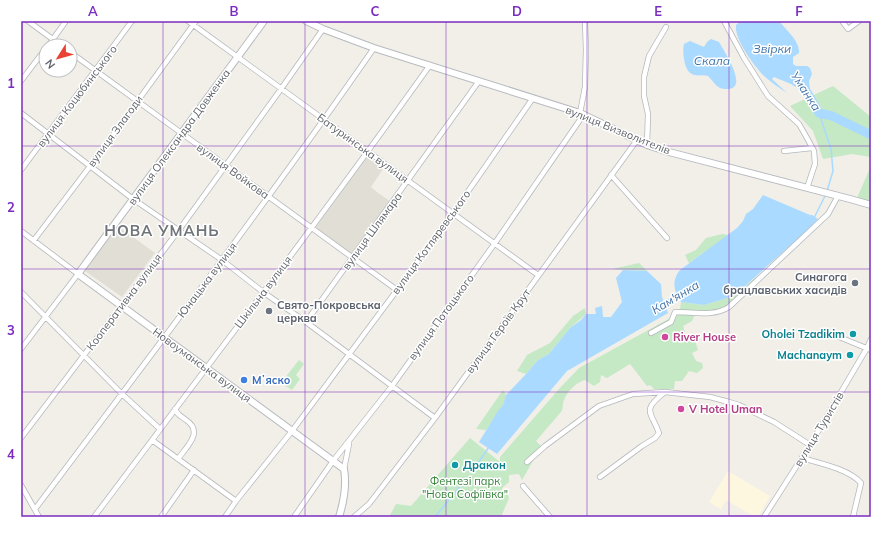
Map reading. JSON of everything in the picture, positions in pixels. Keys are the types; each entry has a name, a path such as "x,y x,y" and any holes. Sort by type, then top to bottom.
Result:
{"street":[{"path":"28,21 52,38"},
{"path":"54,38 66,21"},
{"name":"вулиця Коцюбинського","path":"21,170 132,21"},
{"name":"Батуринська вулиця","path":"188,21 194,23 281,89 538,275"},
{"name":"вулиця Олександра Довженка","path":"21,349 264,21"},
{"name":"вулиця Визволителів","path":"306,21 374,48 582,114 647,145 870,206"},
{"path":"582,114 586,50 585,21"},
{"path":"724,21 744,58 768,96 799,124 812,148 815,164 807,188"},
{"path":"842,21 848,29 859,21"},
{"name":"вулиця Злагоди","path":"34,240 91,166 194,23"},
{"path":"647,145 648,114 644,96 644,77 649,56 666,27"},
{"name":"Кооперативна вулиця","path":"21,438 122,306 226,166 323,29"},
{"name":"Юнацька вулиця","path":"35,509 222,260 324,120 374,48"},
{"name":"вулиця Войкова","path":"78,58 397,290"},
{"path":"21,81 38,59"},
{"name":"Шкільна вулиця","path":"94,517 312,229 430,65"},
{"name":"вулиця Шлямара","path":"306,322 479,81"},
{"name":"вулиця Котляревського","path":"225,517 292,431 397,290 533,98"},
{"path":"21,113 133,199 222,260 263,292 306,322 435,418"},
{"name":"вулиця Потоцького","path":"294,517 333,461 392,386 495,244 582,114"},
{"name":"вулиця Героїв Крут","path":"354,517 369,504 435,418 637,140"},
{"path":"784,151 812,148"},
{"path":"611,175 667,238"},
{"path":"651,333 670,322 675,312 712,313 723,311 729,307 828,214 835,196"},
{"name":"Новоуманська вулиця","path":"21,231 344,469"},
{"path":"21,292 122,394 160,429"},
{"path":"832,334 869,349"},
{"name":"вулиця Туристів","path":"764,517 869,349 871,339"},
{"path":"527,462 545,446 599,406 633,394 665,392 710,397 739,405 774,422 810,444"},
{"path":"600,478 642,446 658,436 659,433 650,416 650,410 652,404 665,392"},
{"path":"175,409 177,414 190,423 194,432 193,438 178,459"},
{"path":"152,440 236,501"},
{"path":"339,517 345,497 346,479 344,469 349,442"},
{"path":"802,458 847,472 858,479 861,483 853,517"},
{"path":"161,517 194,470"},
{"path":"21,485 40,517"},
{"path":"523,486 550,517"}],"shaded area":[{"path":"367,157 383,169 371,187 390,201 352,255 315,228"},
{"path":"118,226 155,253 122,297 85,271"},
{"path":"728,471 770,496 758,517 755,517 726,500 721,509 709,502"}],"green space":[{"path":"833,86 871,117 871,157 852,154 823,159 813,131 790,106"},
{"path":"871,166 871,204 857,198"},
{"path":"722,234 729,235 689,263 685,255 696,250 706,238"},
{"path":"639,263 647,271 612,269"},
{"name":"Фентезі парк \"Нова Софіївка\"","path":"756,277 758,280 723,311 696,312 692,321 683,326 687,339 694,337 698,350 692,353 696,361 702,363 703,368 697,373 689,371 682,381 675,381 674,389 654,389 650,385 647,386 630,364 607,378 601,375 600,382 594,386 585,380 573,387 565,397 561,412 536,441 543,448 538,452 522,480 519,474 509,475 509,482 503,487 499,495 507,493 509,498 501,517 389,517 396,504 411,506 470,438 500,462 500,457 579,368 674,316 680,309 681,302 704,305 734,296"},
{"path":"585,308 586,314 570,328 549,354 538,360 526,374 517,371 527,355 550,343 573,316"},
{"path":"299,360 304,364 296,375 300,379 292,390 281,383"},
{"path":"503,390 506,395 503,405 486,430 476,429"}],"water":[{"name":"Звірки","path":"741,21 779,21 795,40 799,49 799,53 793,57 793,64 796,66 807,66 810,68 812,74 809,81 810,90 805,93 791,84 774,77 772,79 787,93 764,76 755,66 741,45 736,31 736,25"},
{"name":"Скала","path":"711,39 719,42 730,61 736,76 734,87 724,89 716,86 708,76 694,75 689,72 685,65 683,51 684,44 690,41 704,47"},
{"path":"763,195 812,215 818,219 734,296 704,305 681,302 674,286 675,278 680,270 737,228 743,221 746,214 753,209"},
{"path":"623,270 647,271 661,284 662,297 668,313 567,371 497,454 479,442 503,405 506,395 538,360 549,354 570,328 581,320 586,314 596,314 595,308 602,306 603,317 611,317 622,302 616,278"}],"waterway":[{"name":"Уманка","path":"801,82 819,113 832,116 871,135"},
{"name":"Кам'янка","path":"819,113 831,149 833,171 827,191"},
{"name":"Кам'янка","path":"814,218 826,194"},
{"name":"Кам'янка","path":"663,303 677,295"},
{"name":"Кам'янка","path":"473,470 489,447"},
{"name":"Кам'янка","path":"435,517 467,478"}],"place":[{"name":"Синагога брацлавських хасидів","path":"855,283"},
{"name":"Свято-Покровська церква","path":"269,311"},
{"name":"Oholei Tzadikim","path":"853,334"},
{"name":"River House","path":"665,337"},
{"name":"Machanaym","path":"850,355"},
{"name":"Мʼяско","path":"244,380"},
{"name":"V Hotel Uman","path":"681,409"},
{"name":"Дракон","path":"455,465"}],"district":[{"name":"НОВА УМАНЬ","path":"162,230"}]}
